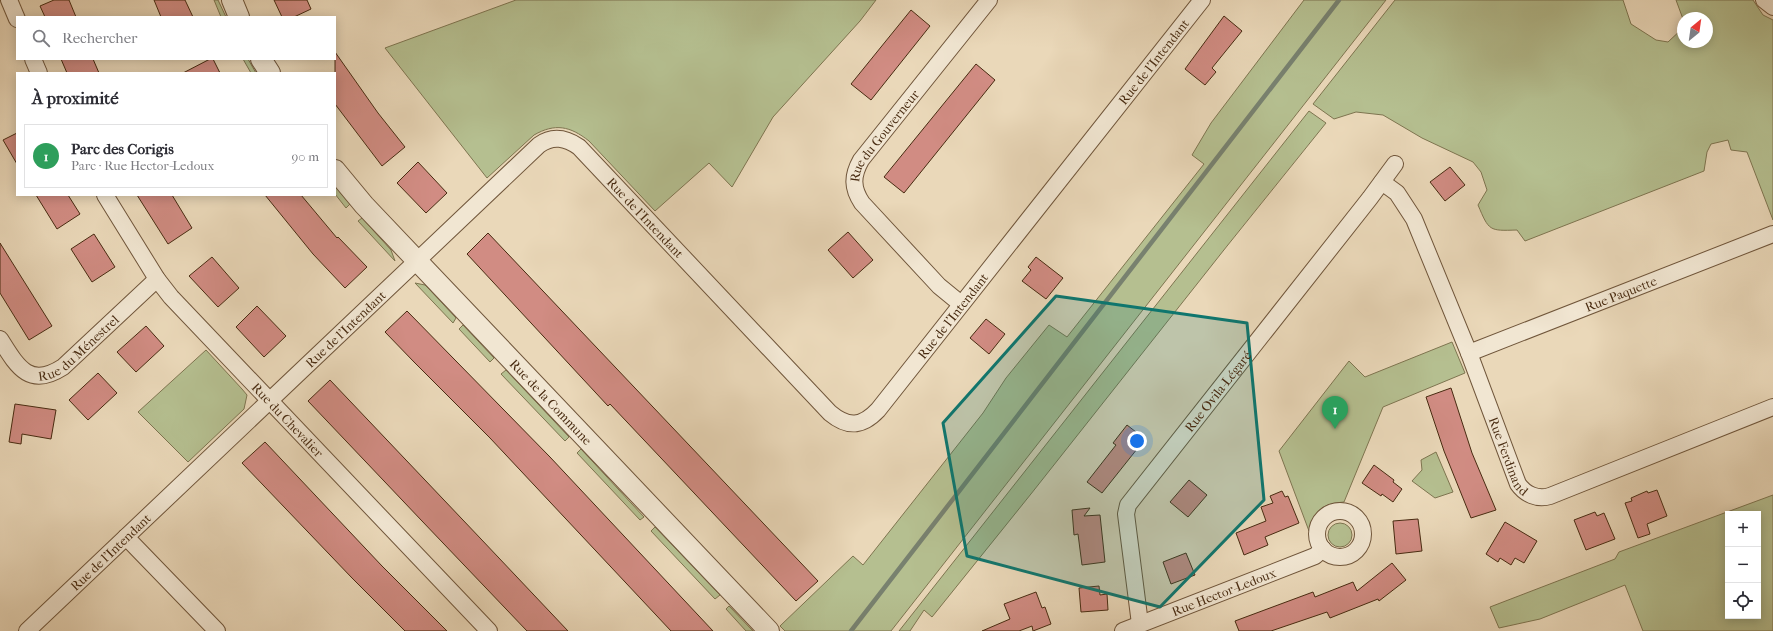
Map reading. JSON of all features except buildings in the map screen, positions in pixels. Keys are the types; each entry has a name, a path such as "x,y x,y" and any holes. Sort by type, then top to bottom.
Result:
{"street":[{"path":"10,0 16,16"},
{"path":"232,0 239,16"},
{"name":"Rue du Gouverneur","path":"961,304 939,286 862,203 854,190 854,174 861,160 989,0"},
{"name":"Rue de l'Intendant","path":"27,631 539,145 552,138 558,138 573,143 579,147 838,420 852,424 871,417 1202,0"},
{"path":"1764,0 1773,7"},
{"path":"33,60 39,72"},
{"path":"262,60 269,72"},
{"name":"Rue Ovila-Légaré","path":"1140,624 1126,508 1395,164"},
{"name":"Rue de la Commune","path":"336,171 358,198 417,261 770,631"},
{"name":"Rue Ferdinand","path":"1382,182 1397,193 1414,219 1469,353 1518,484 1526,492 1537,497 1550,496 1773,407"},
{"name":"Rue du Chevalier","path":"106,196 157,279 171,297 489,631"},
{"name":"Rue Paquette","path":"1469,353 1773,234"},
{"name":"Rue du Ménestrel","path":"0,339 14,361 26,373 36,377 53,373 63,367 157,279"},
{"path":"126,537 218,631"},
{"name":"Rue Hector-Ledoux","path":"1123,631 1315,556 1323,549"}],"highlighted area":[{"path":"1056,296 1247,323 1264,500 1160,607 967,556 943,423"}],"green space":[{"path":"214,0 218,0 226,16 221,16"},
{"path":"516,0 876,0 860,21 773,117 732,187 709,163 655,211 589,141 569,129 549,129 534,135 487,178 385,48"},
{"path":"1304,0 1386,0 891,631 785,631 780,626 853,556 863,565 983,413 1006,378 1049,325 1067,337 1204,164 1192,155 1211,123"},
{"path":"1395,0 1623,0 1631,24 1656,40 1668,42 1677,34 1677,48 1713,48 1713,12 1680,12 1676,0 1753,0 1763,15 1773,20 1773,220 1747,152 1731,150 1728,140 1711,144 1707,152 1704,171 1525,241 1517,230 1495,229 1488,225 1478,205 1487,190 1481,172 1473,162 1422,138 1383,115 1356,112 1334,119 1313,104"},
{"path":"244,60 249,60 255,72 250,72"},
{"path":"1309,111 1326,123 932,617 924,610 910,631 899,631"},
{"path":"336,187 350,204 346,208 336,195"},
{"path":"362,218 391,250 395,261 358,221"},
{"path":"415,283 425,285 430,290 456,318 453,323"},
{"path":"463,325 494,358 490,362 459,329"},
{"path":"1452,342 1465,373 1383,407 1344,502 1330,504 1320,509 1314,518 1309,531 1279,451 1349,361 1365,377"},
{"path":"206,350 247,395 244,409 188,462 138,412"},
{"path":"506,370 569,437 565,441 501,374"},
{"path":"581,449 644,517 640,520 577,453"},
{"path":"1436,452 1453,492 1435,498 1412,481 1422,470 1421,460"},
{"path":"1773,495 1773,631 1643,631 1625,585 1540,619 1499,628 1490,607 1615,559 1619,552 1725,513 1725,619 1761,619 1761,511 1730,511"},
{"path":"1340,523 1348,527 1352,535 1348,543 1340,547 1332,543 1328,535 1332,527"},
{"path":"655,527 720,595 715,599 651,531"},
{"path":"729,606 753,631 746,631 726,609"}],"waterway":[{"path":"851,631 1339,0"}],"place":[{"name":"Parc des Corigis","path":"1335,429"}]}
